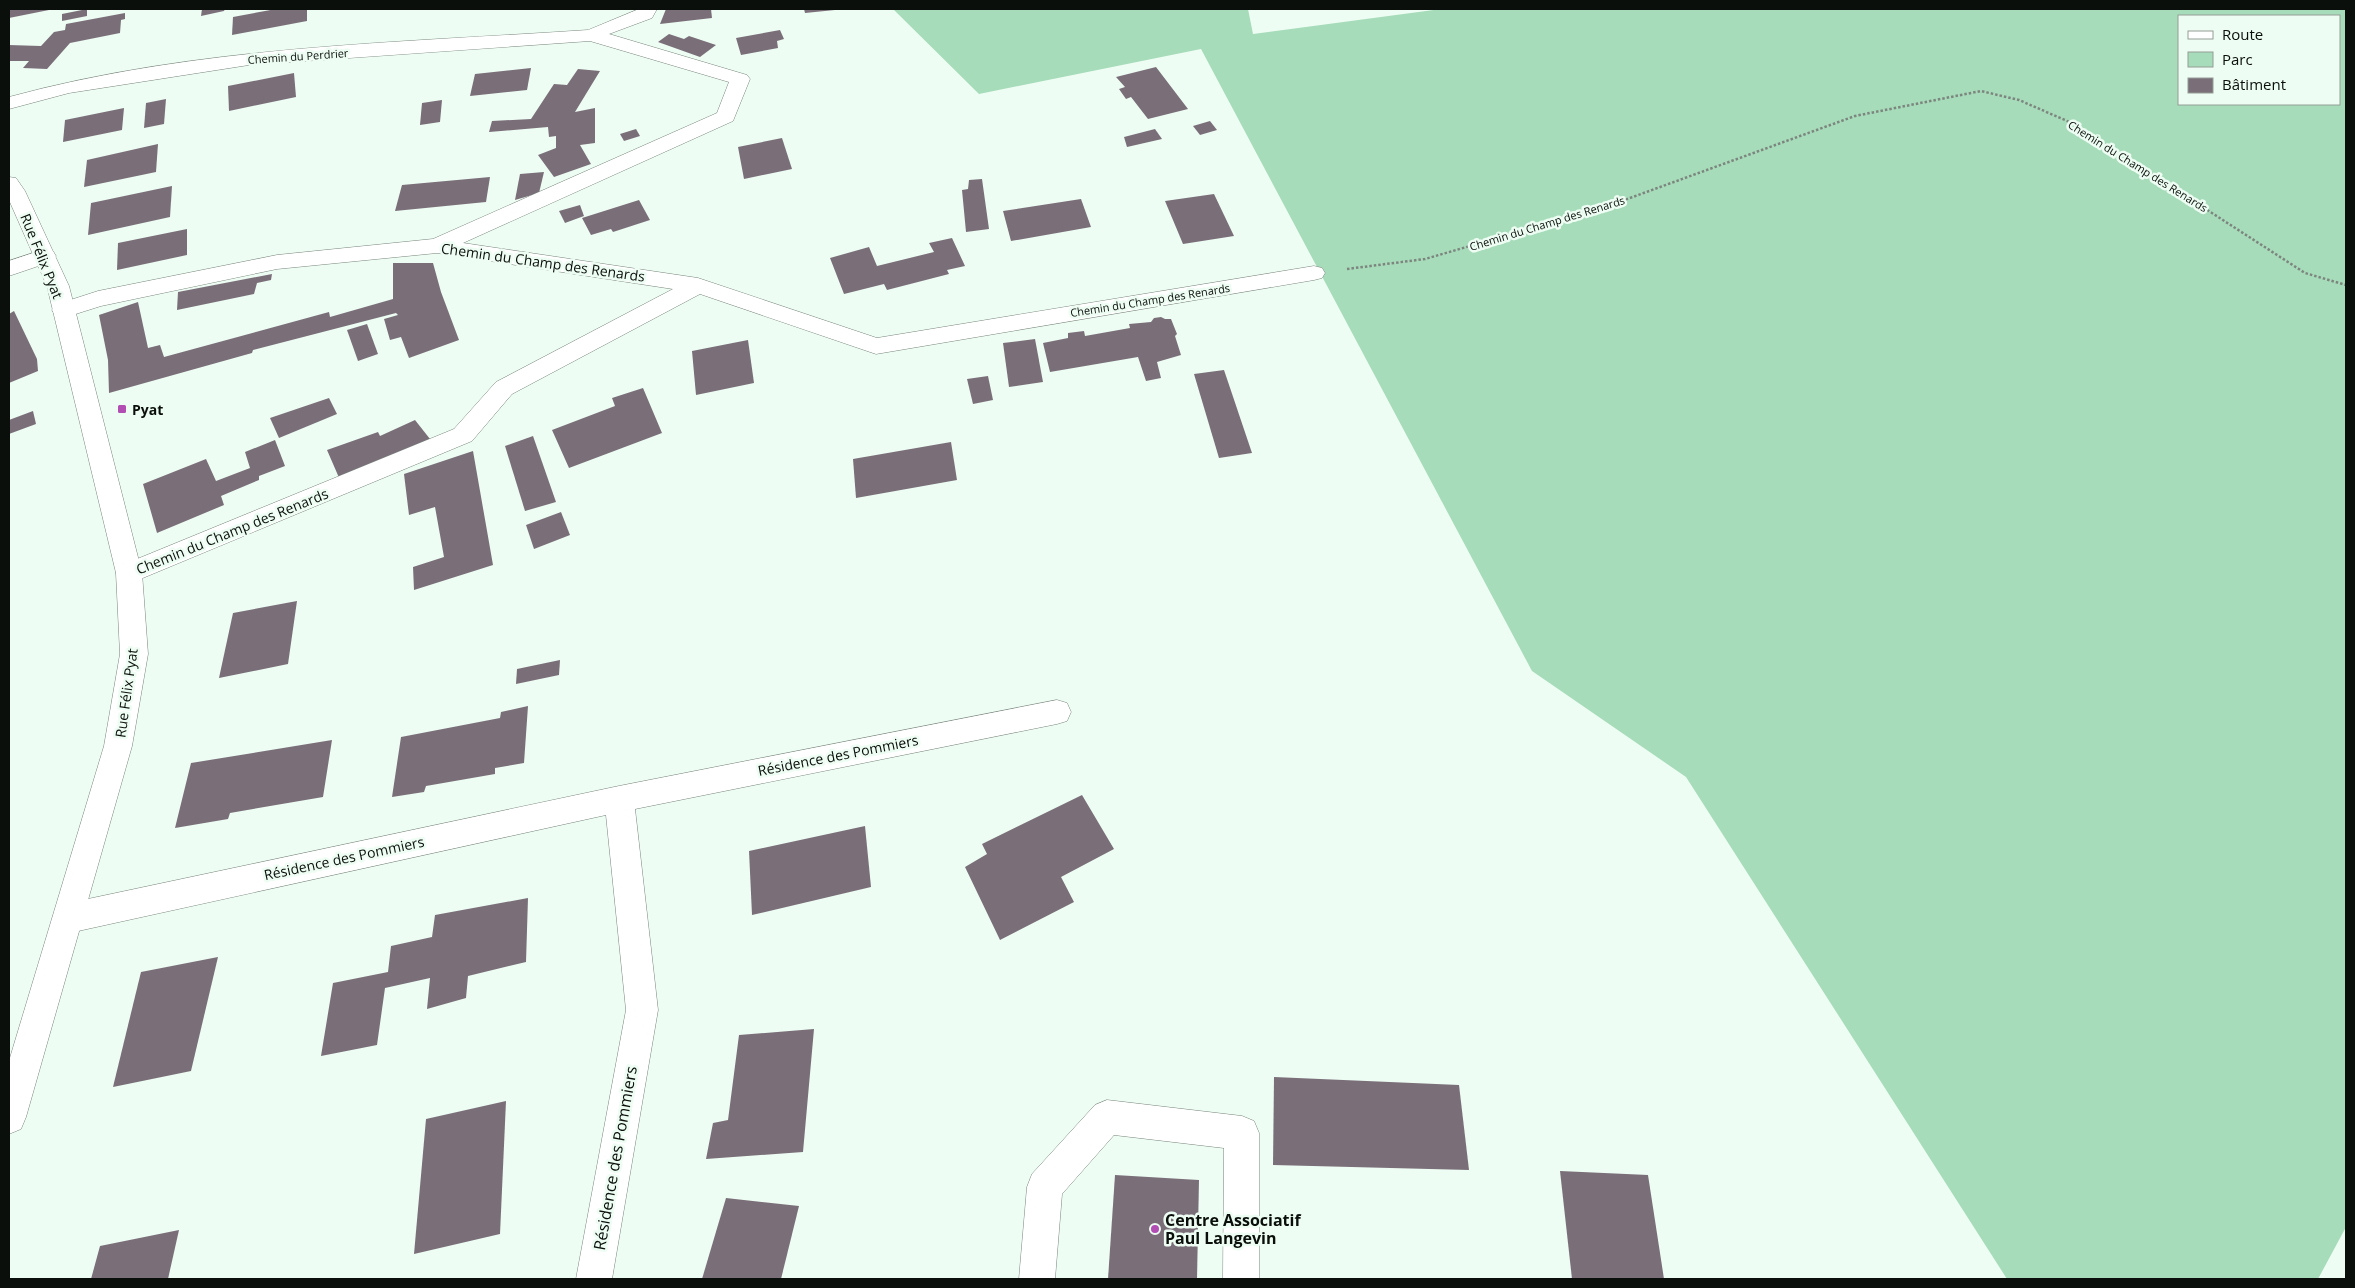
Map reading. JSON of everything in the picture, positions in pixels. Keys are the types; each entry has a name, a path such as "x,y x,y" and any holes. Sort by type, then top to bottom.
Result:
{"street":[{"name":"Chemin du Perdrier","path":"9,103 68,87 249,59 592,35 646,14 648,9"},
{"name":"Chemin du Perdrier","path":"437,246 726,117 740,79 592,35"},
{"name":"Rue Félix Pyat","path":"9,183 15,191 58,286 129,574 134,654 118,746 9,1117"},
{"name":"Chemin du Champ des Renards","path":"63,310 98,300 277,262 437,246 698,285 876,346 1314,273"},
{"path":"9,269 44,256"},
{"name":"Chemin du Champ des Renards","path":"129,574 463,435 504,388 698,285"},
{"name":"Résidence des Pommiers","path":"69,918 619,799 1057,712"},
{"name":"Résidence des Pommiers","path":"594,1279 642,1010 619,799"},
{"path":"1037,1279 1045,1187 1107,1117 1242,1133 1241,1279"}],"path":[{"name":"Chemin du Champ des Renards","path":"1314,273 1425,259 1608,206 1855,116 1981,91 2019,100 2074,124 2305,273 2346,285"}],"green space":[{"path":"893,9 1248,9 1253,34 1441,9 2346,9 2346,1227 2318,1279 2007,1279 1686,777 1532,671 1201,49 979,94"}],"building":[{"path":"9,9 49,9 49,10 9,18"},
{"path":"87,9 87,16 62,21 62,14"},
{"path":"202,9 225,9 224,11 201,16"},
{"path":"276,9 307,9 307,21 232,35 233,17"},
{"path":"666,9 711,9 712,18 660,24"},
{"path":"804,9 834,9 835,10 805,13"},
{"path":"125,13 125,19 121,20 120,33 70,43 47,69 23,68 29,61 9,61 9,45 41,46 54,32 65,30 66,24"},
{"path":"780,30 784,39 777,41 778,48 741,55 736,38"},
{"path":"669,34 684,39 689,36 716,45 700,57 658,42"},
{"path":"1156,67 1188,109 1148,119 1131,97 1126,99 1119,89 1125,87 1116,77"},
{"path":"531,68 527,90 470,96 475,74"},
{"path":"578,69 600,71 575,112 595,108 595,143 580,145 591,164 554,177 538,155 556,148 556,136 549,137 548,127 489,132 492,121 531,119 554,84 567,85"},
{"path":"294,73 296,97 229,111 228,86"},
{"path":"166,99 164,124 144,128 146,103"},
{"path":"442,100 440,122 420,125 422,103"},
{"path":"124,108 122,130 63,142 65,120"},
{"path":"1210,121 1217,130 1200,135 1193,126"},
{"path":"636,129 640,136 624,141 620,134"},
{"path":"1155,129 1162,139 1127,147 1124,137"},
{"path":"782,138 792,169 744,179 738,147"},
{"path":"158,144 156,172 84,187 87,160"},
{"path":"544,172 539,193 515,200 520,174"},
{"path":"490,177 486,202 395,211 402,185"},
{"path":"982,179 989,229 966,232 962,190 968,189 969,180"},
{"path":"172,186 170,217 88,235 91,203"},
{"path":"1214,194 1234,236 1183,244 1165,201"},
{"path":"1081,199 1091,227 1011,241 1003,211"},
{"path":"639,200 650,220 613,232 611,229 591,235 582,218"},
{"path":"580,205 584,216 565,223 559,211"},
{"path":"187,229 187,255 117,270 118,243"},
{"path":"952,238 965,266 947,270 949,274 887,290 884,284 844,294 830,258 869,247 877,266 934,252 929,243"},
{"path":"393,263 433,263 441,292 459,340 409,358 401,337 390,340 384,319 398,315 396,313 253,350 252,353 109,393 108,360 99,315 138,302 148,348 160,345 164,357 329,312 330,317 393,299"},
{"path":"272,274 271,280 257,283 254,294 177,310 178,292"},
{"path":"14,311 37,359 38,371 9,383 9,314"},
{"path":"1154,318 1171,319 1177,334 1175,336 1181,355 1157,362 1161,378 1146,381 1138,357 1050,372 1043,343 1068,338 1068,333 1084,331 1085,336 1130,328 1129,324 1151,322"},
{"path":"367,324 378,354 358,361 347,330"},
{"path":"1035,339 1043,382 1009,387 1003,343"},
{"path":"748,340 754,383 696,395 692,351"},
{"path":"1224,370 1252,453 1219,458 1194,374"},
{"path":"988,376 993,400 973,404 967,379"},
{"path":"643,388 662,433 569,468 552,430 615,406 612,398"},
{"path":"329,398 337,414 279,438 270,418"},
{"path":"33,411 36,424 9,434 9,420"},
{"path":"415,420 430,439 340,480 327,450 378,432 380,436"},
{"path":"533,436 556,502 525,511 505,446"},
{"path":"275,440 285,466 259,476 259,480 221,496 224,505 157,533 143,484 206,459 216,481 250,468 245,452"},
{"path":"951,442 957,480 856,498 853,459"},
{"path":"473,451 493,565 414,590 413,567 444,557 435,507 409,515 404,474"},
{"path":"561,512 570,535 534,549 526,525"},
{"path":"297,601 288,664 219,678 233,613"},
{"path":"560,660 559,675 516,684 517,669"},
{"path":"528,706 524,763 495,768 495,774 426,786 424,792 392,797 401,737 500,718 501,712"},
{"path":"332,740 323,797 230,813 228,819 175,828 191,763"},
{"path":"1082,795 1114,849 1061,877 1074,902 1000,940 965,867 987,854 982,844"},
{"path":"865,826 871,887 752,915 749,851"},
{"path":"528,898 526,962 468,976 466,998 427,1009 430,978 385,988 377,1045 321,1056 333,983 388,972 391,946 432,937 435,915"},
{"path":"218,957 191,1071 113,1087 141,972"},
{"path":"814,1029 803,1152 706,1159 713,1123 728,1120 739,1035"},
{"path":"1274,1077 1459,1085 1469,1170 1273,1165"},
{"path":"506,1101 500,1234 414,1254 426,1119"},
{"path":"1560,1171 1648,1175 1664,1279 1572,1279"},
{"name":"Centre Associatif Paul Langevin","path":"1115,1175 1199,1180 1197,1279 1108,1279"},
{"path":"726,1198 799,1206 781,1279 702,1279"},
{"path":"179,1230 168,1279 91,1279 100,1246"}],"place":[{"name":"Pyat","path":"122,409"},
{"name":"Centre Associatif Paul Langevin","path":"1155,1229"}]}
